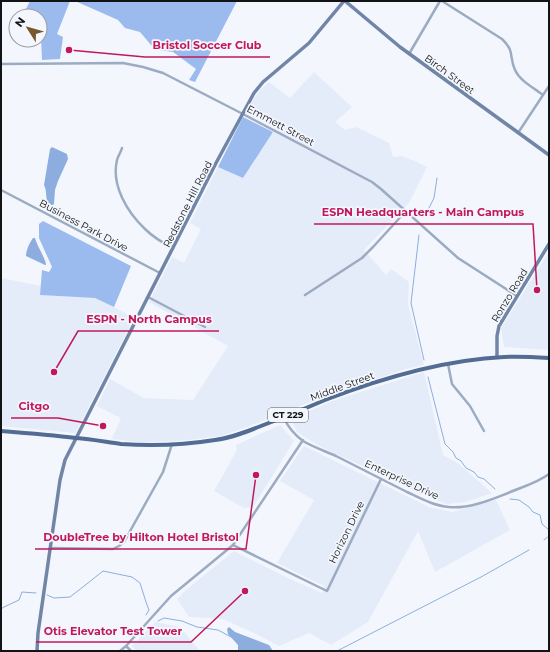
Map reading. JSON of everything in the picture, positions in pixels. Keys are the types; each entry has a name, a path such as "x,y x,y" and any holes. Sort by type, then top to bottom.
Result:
{"main road":[{"name":"Birch Street","path":"345,1 409,54 549,155"},
{"name":"Redstone Hill Road","path":"37,651 38,633 50,548 60,480 65,460 242,113 263,82 299,52 345,1"},
{"name":"Ronzo Road","path":"497,357 497,331 549,244"},
{"name":"Middle Street","path":"1,431 134,444 195,443 225,438 284,417 343,393 386,378 413,371 497,357 549,358"}],"street":[{"path":"409,54 441,1 505,43 510,51 513,65 517,74 543,95"},
{"name":"Emmett Street","path":"1,64 123,63 163,73 366,178 382,189 458,258 517,296"},
{"path":"518,133 549,86"},
{"path":"122,148 117,160 116,176 122,198 145,230 155,238 173,248"},
{"name":"Business Park Drive","path":"1,190 160,273"},
{"path":"305,295 362,258 406,211"},
{"path":"148,297 205,327"},
{"path":"448,364 452,384 470,406 484,431"},
{"name":"Enterprise Drive","path":"284,417 288,426 303,440 381,480 437,505 450,508 465,507 481,503 528,485 549,474"},
{"path":"120,651 171,596 233,545 303,440"},
{"path":"50,548 113,549 124,542 163,472 172,444"},
{"name":"Horizon Drive","path":"233,545 326,591 381,480"},
{"path":"126,646 131,651"}],"shaded area":[{"path":"30,1 70,1 57,34 63,37 60,59 42,60 41,48 48,48 48,8 26,8"},
{"path":"75,1 237,1 195,82 189,80 196,69 173,52 159,50 151,45 140,32 125,28 118,20"},
{"path":"314,72 352,107 335,122 345,130 356,127 389,143 393,157 402,156 427,167 409,203 364,250 386,275 391,269 409,282 408,304 424,365 409,368 325,396 222,436 179,441 137,442 112,439 121,418 97,406 110,379 144,398 193,400 228,346 149,302 172,257 184,263 201,229 190,223 218,167 243,178 276,128 248,114 250,104 261,89 269,82 290,98"},
{"path":"243,117 273,132 243,178 218,167"},
{"path":"52,147 67,154 68,159 55,190 54,204 51,206 47,199 44,185 50,149"},
{"path":"43,221 131,266 114,307 95,298 40,295 42,270 49,272 52,267 39,238 39,224"},
{"path":"33,238 35,238 45,259 46,265 26,256 28,246"},
{"path":"549,252 549,350 504,347 501,328"},
{"path":"1,278 41,286 40,295 95,298 134,318 75,433 1,426"},
{"path":"424,372 443,455 459,464 492,493 466,502 447,504 319,446 297,432 291,419 332,401"},
{"path":"280,425 294,441 253,507 244,508 214,491 237,450 236,445"},
{"path":"304,446 429,507 452,512 496,500 510,530 435,572 418,531 368,622 331,645 309,633 279,646 223,619 189,617 177,599 234,551 322,593 324,586 277,563 314,500 280,481"},
{"path":"155,622 180,627 200,651 137,651 132,646"},
{"path":"229,627 235,632 269,645 273,651 238,651 238,645 228,634 227,629"}],"waterway":[{"path":"425,216 434,198 437,178"},
{"path":"419,235 411,303 424,360"},
{"path":"428,377 445,444 466,468 474,472 478,477 484,479 495,489"},
{"path":"510,499 519,500 533,512 540,515 542,524 549,530"},
{"path":"544,540 549,536"},
{"path":"337,651 481,577 529,550"},
{"path":"47,595 54,598 70,597 103,571 132,577 140,583 149,610 146,615"},
{"path":"1,609 19,600 22,592 36,593"},
{"path":"158,621 164,618 182,621 197,627 218,630 231,637"}],"place":[{"name":"Bristol Soccer Club","path":"69,50"},
{"name":"ESPN Headquarters - Main Campus","path":"537,290"},
{"name":"ESPN - North Campus","path":"54,372"},
{"name":"Citgo","path":"103,426"},
{"name":"DoubleTree by Hilton Hotel Bristol","path":"256,475"},
{"name":"Otis Elevator Test Tower","path":"245,591"}]}
